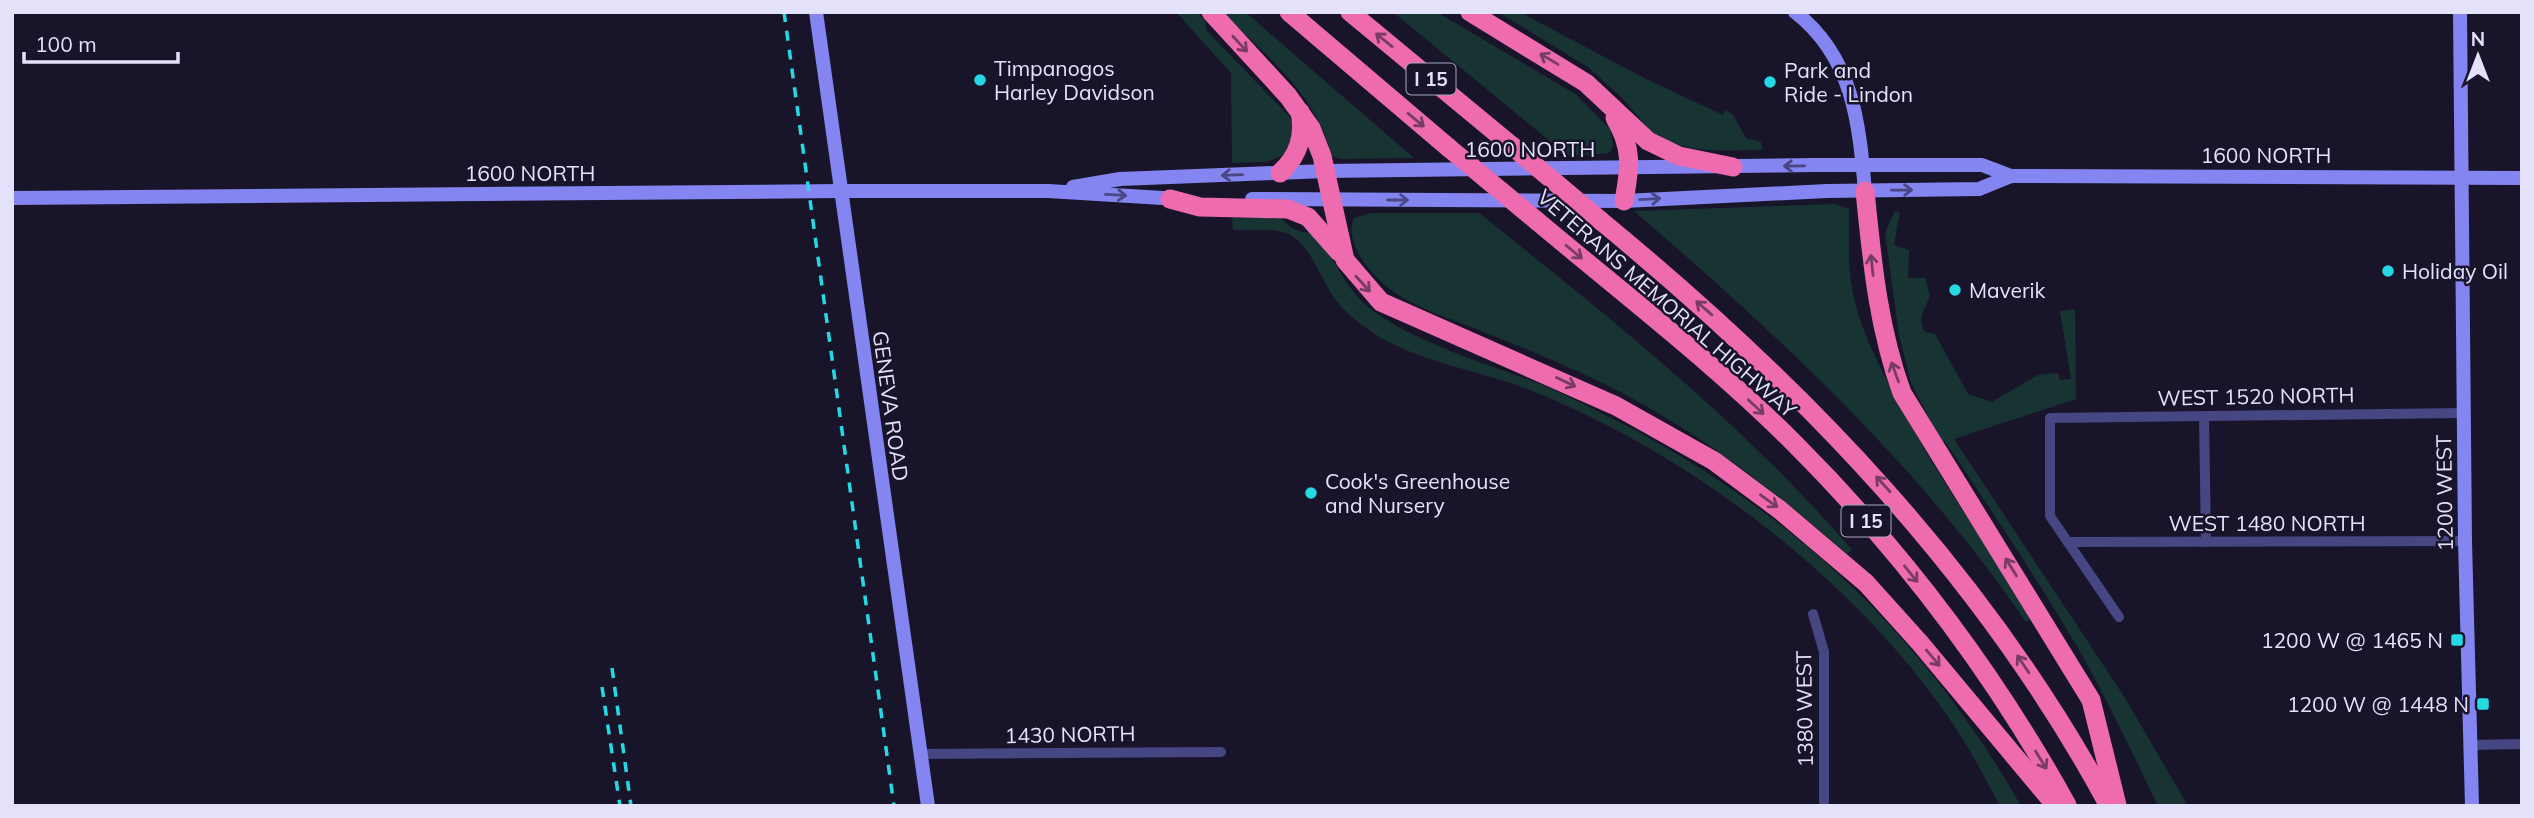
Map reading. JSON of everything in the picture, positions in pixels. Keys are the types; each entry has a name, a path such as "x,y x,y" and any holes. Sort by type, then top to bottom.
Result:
{"highway":[{"path":"1210,12 1300,111 1317,142 1345,260"},
{"name":"VETERANS MEMORIAL HIGHWAY","path":"1289,12 1741,393 1794,443 1865,519 1961,639 2017,722 2067,806"},
{"name":"VETERANS MEMORIAL HIGHWAY","path":"1350,12 1601,221 1761,360 1891,494 1954,569 2010,645 2059,720 2109,806"},
{"path":"1471,12 1563,68 1662,150 1733,167"},
{"path":"1603,100 1629,146 1630,170 1624,201"},
{"path":"1280,173 1298,150 1303,125 1300,111"},
{"path":"1865,191 1879,313 1902,393 2091,700 2117,806"},
{"path":"1170,198 1200,207 1289,209 1308,217 1381,302 1428,326 1538,369 1616,406 1714,461 1780,510 1866,583 1920,643 2056,806"}],"main road":[{"name":"GENEVA ROAD","path":"816,12 839,191 928,806"},
{"path":"1795,12 1821,36 1849,84 1865,191"},
{"name":"1200 WEST","path":"2460,12 2463,413 2472,806"},
{"name":"1600 NORTH","path":"1048,191 1120,179 1280,173 1863,165 1982,165 2011,176 2522,178"},
{"name":"1600 NORTH","path":"12,198 1048,191 1170,198 1624,201 1979,189 2011,176"}],"street":[{"name":"WEST 1520 NORTH","path":"2068,542 2050,516 2050,418 2463,413"},
{"path":"2204,416 2206,542"},
{"name":"WEST 1480 NORTH","path":"2068,542 2465,541"},
{"path":"2068,542 2119,617"},
{"name":"1380 WEST","path":"1813,614 1824,652 1824,806"},
{"path":"2470,745 2522,744"},
{"name":"1430 NORTH","path":"920,754 1221,752"}],"green space":[{"path":"1176,12 1199,14 1206,22 1206,30 1289,116 1296,133 1284,155 1267,162 1232,163 1231,73"},
{"path":"1222,12 1245,12 1414,158 1340,159 1332,156 1325,134 1302,95 1272,60"},
{"path":"1393,12 1437,12 1575,94 1611,130 1613,147 1609,153 1568,156"},
{"path":"1498,12 1520,12 1644,78 1723,115 1726,110 1733,115 1746,138 1761,142 1762,150 1695,149 1658,135 1656,138 1623,99 1588,67"},
{"path":"1834,204 1849,209 1851,283 1860,319 1875,356 1925,450 2033,618 2026,622 1984,564 1939,509 1844,404 1741,305 1634,211"},
{"path":"1895,211 1900,212 1894,245 1909,250 1908,278 1925,278 1930,295 1923,314 1922,327 1925,332 1935,334 1968,394 1992,402 2038,375 2058,373 2060,380 2071,379 2060,311 2075,309 2076,399 1954,439 2125,698 2188,806 2158,806 2078,648 1978,491 1944,440 1941,442 1911,383 1899,335 1885,233"},
{"path":"1371,213 1479,213 1626,332 1720,415 1810,503 1852,550 1847,554 1753,477 1651,409 1565,366 1427,310 1390,289 1367,267 1352,237 1354,218"},
{"path":"1232,218 1281,218 1297,230 1317,232 1351,289 1384,319 1426,341 1563,394 1631,428 1750,502 1854,588 1900,637 1944,689 2021,806 2000,806 1964,741 1925,686 1880,632 1830,582 1775,535 1718,492 1658,453 1535,392 1421,356 1385,340 1360,324 1339,304 1310,255 1295,238 1274,231 1233,230"}],"waterway":[{"path":"1929,806 1937,806"},
{"path":"1943,806 1951,806"}],"railway":[{"path":"784,12 894,806"},
{"path":"612,668 631,806"},
{"path":"602,687 620,806"}],"place":[{"name":"Timpanogos Harley Davidson","path":"980,80"},
{"name":"Park and Ride - Lindon","path":"1770,82"},
{"name":"Holiday Oil","path":"2388,271"},
{"name":"Maverik","path":"1955,290"},
{"name":"Cook's Greenhouse and Nursery","path":"1311,493"},
{"name":"1200 W @ 1465 N","path":"2457,640"},
{"name":"1200 W @ 1448 N","path":"2483,704"}]}
